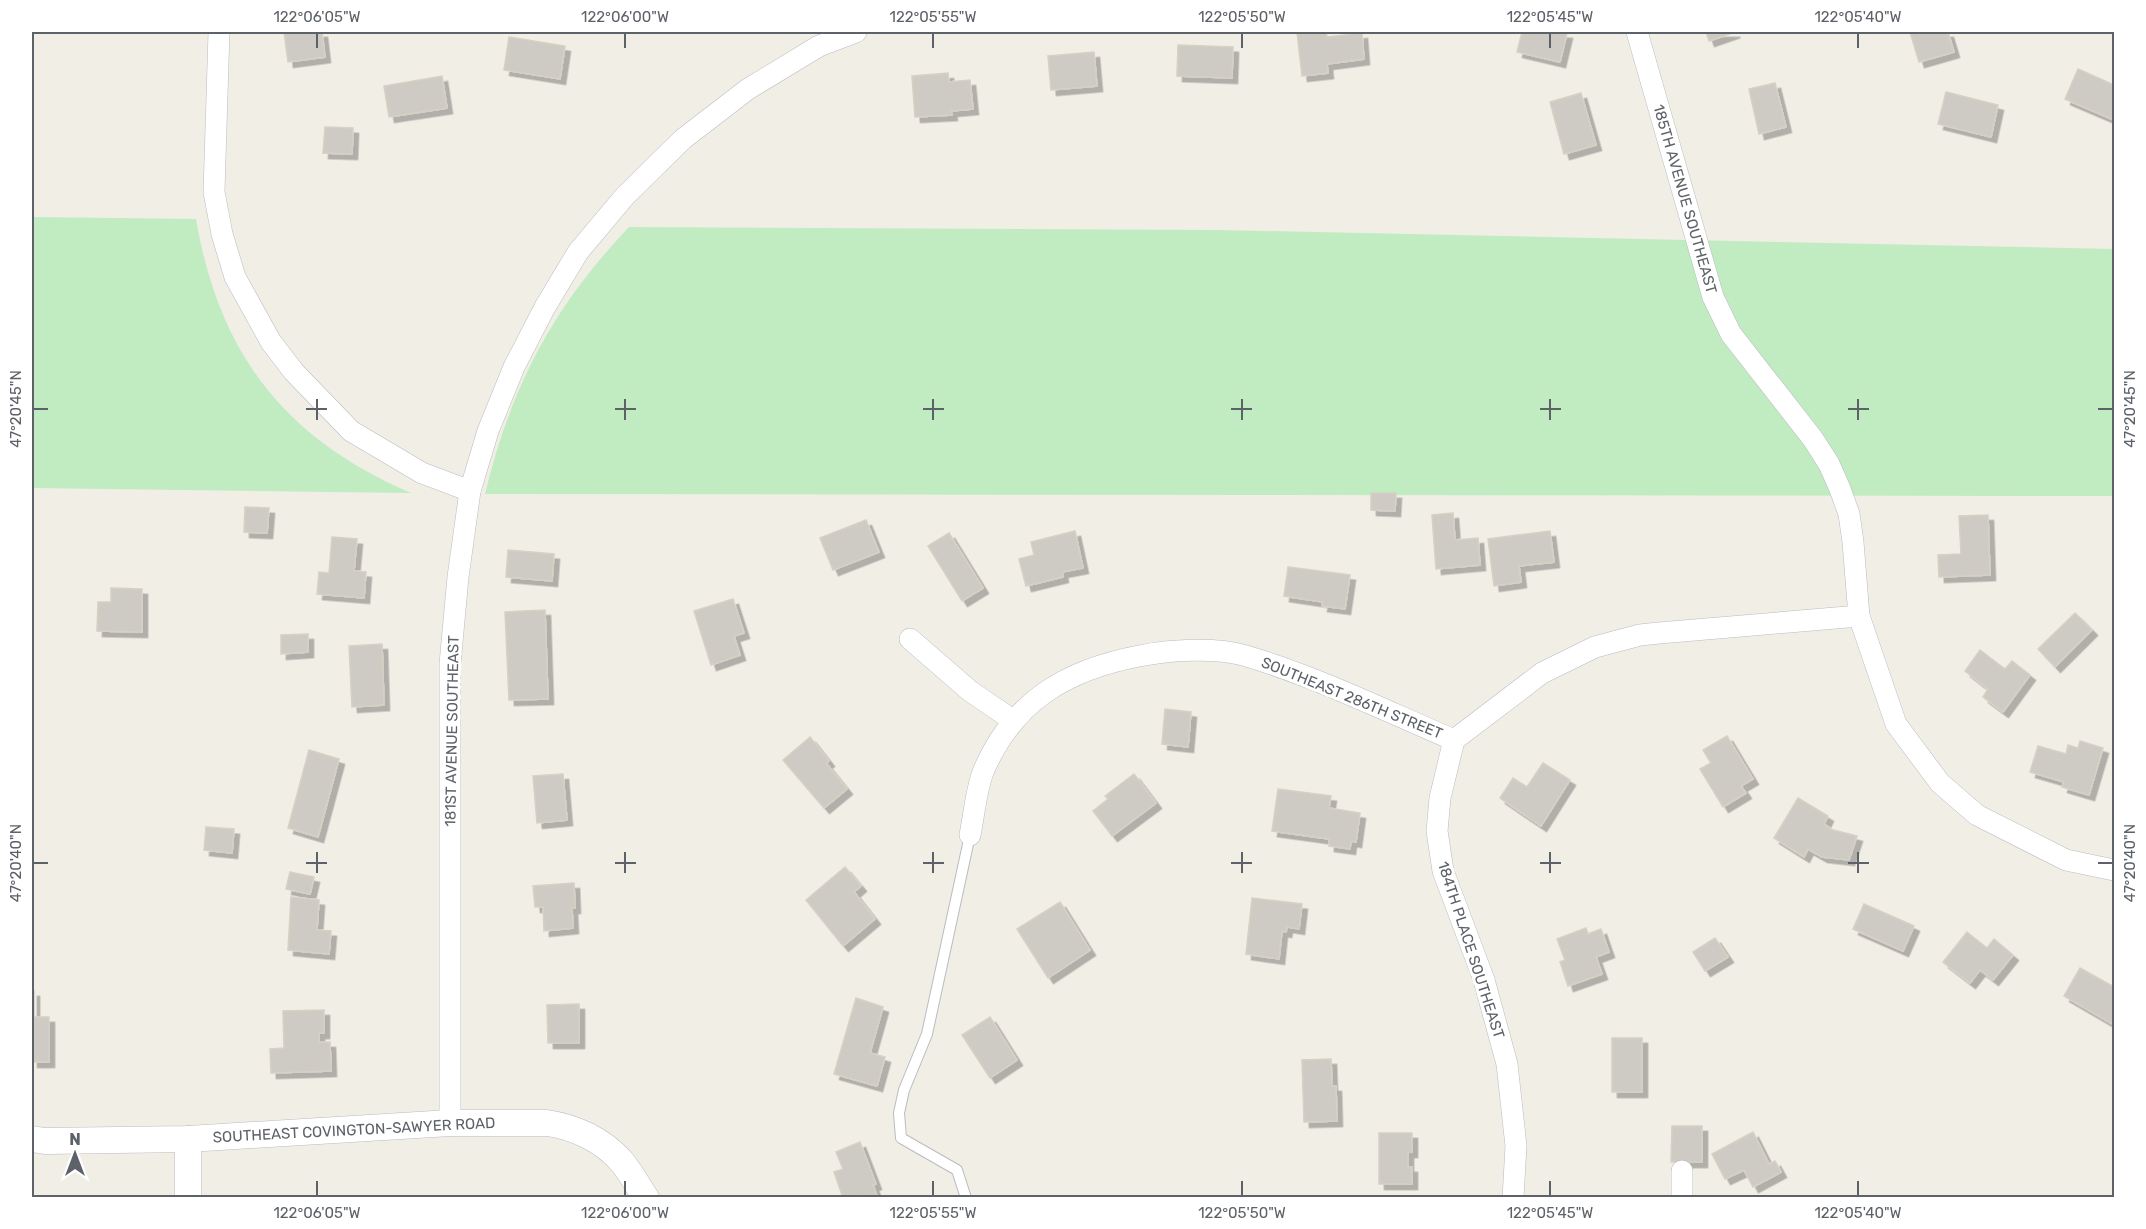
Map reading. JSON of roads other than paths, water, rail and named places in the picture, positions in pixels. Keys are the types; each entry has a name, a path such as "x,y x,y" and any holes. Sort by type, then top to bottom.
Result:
{"street":[{"path":"219,32 214,192 222,234 235,277 271,342 294,372 351,431 422,474 470,491"},
{"name":"181ST AVENUE SOUTHEAST","path":"450,1123 450,664 458,577 470,491 488,431 514,367 545,307 578,252 625,196 683,139 748,89 819,46 856,32"},
{"name":"185TH AVENUE SOUTHEAST","path":"1637,32 1713,297 1731,334 1813,439 1829,464 1840,489 1849,514 1859,616 1896,724 1940,783 1977,815 2066,860 2115,870"},
{"name":"SOUTHEAST 286TH STREET","path":"970,835 982,775 996,747 1014,721 1039,695 1072,675 1110,661 1156,652 1199,650 1241,654 1323,684 1454,740 1542,673 1595,647 1659,633 1859,616"},
{"path":"910,639 970,691 1014,721"},
{"name":"184TH PLACE SOUTHEAST","path":"1454,740 1440,798 1437,831 1443,871 1484,980 1507,1064 1516,1146 1513,1197"},
{"name":"SOUTHEAST COVINGTON-SAWYER ROAD","path":"32,1139 45,1141 188,1139 450,1123 528,1122 562,1125 584,1134 621,1161 646,1197"},
{"path":"188,1139 188,1197"},
{"path":"1682,1171 1682,1197"}],"lane":[{"path":"966,1197 957,1170 901,1138 899,1113 904,1090 927,1034 970,835"}]}
